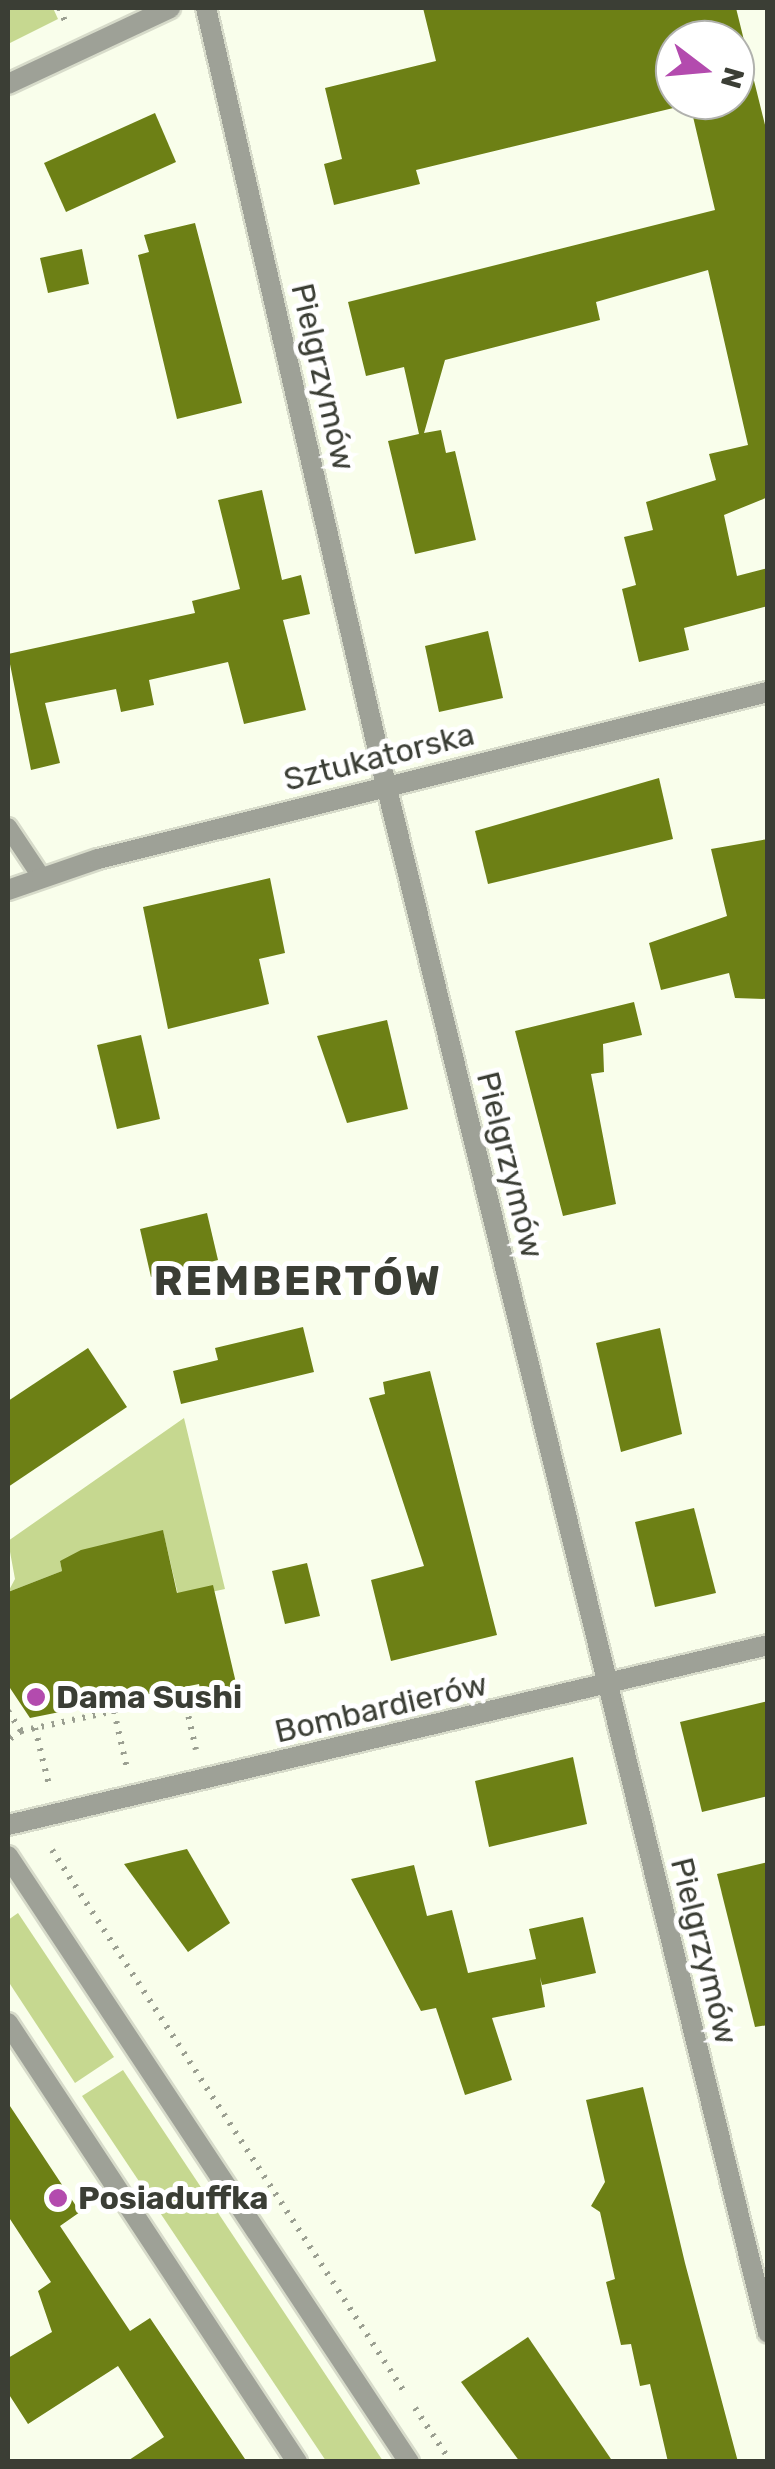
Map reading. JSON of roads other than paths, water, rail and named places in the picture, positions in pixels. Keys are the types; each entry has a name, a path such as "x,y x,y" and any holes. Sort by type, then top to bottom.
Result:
{"street":[{"path":"8,84 170,8"},
{"name":"Pielgrzymów","path":"206,8 386,785 768,2333"},
{"name":"Sztukatorska","path":"8,890 386,785 768,692"},
{"name":"Bombardierów","path":"8,1825 768,1645"},
{"path":"8,1856 409,2462"},
{"path":"8,2023 298,2462"}],"lane":[{"path":"8,827 42,878"}],"place":[{"name":"Dama Sushi","path":"36,1697"},
{"name":"Posiaduffka","path":"58,2198"}],"district":[{"name":"REMBERTÓW","path":"298,1281"}]}
